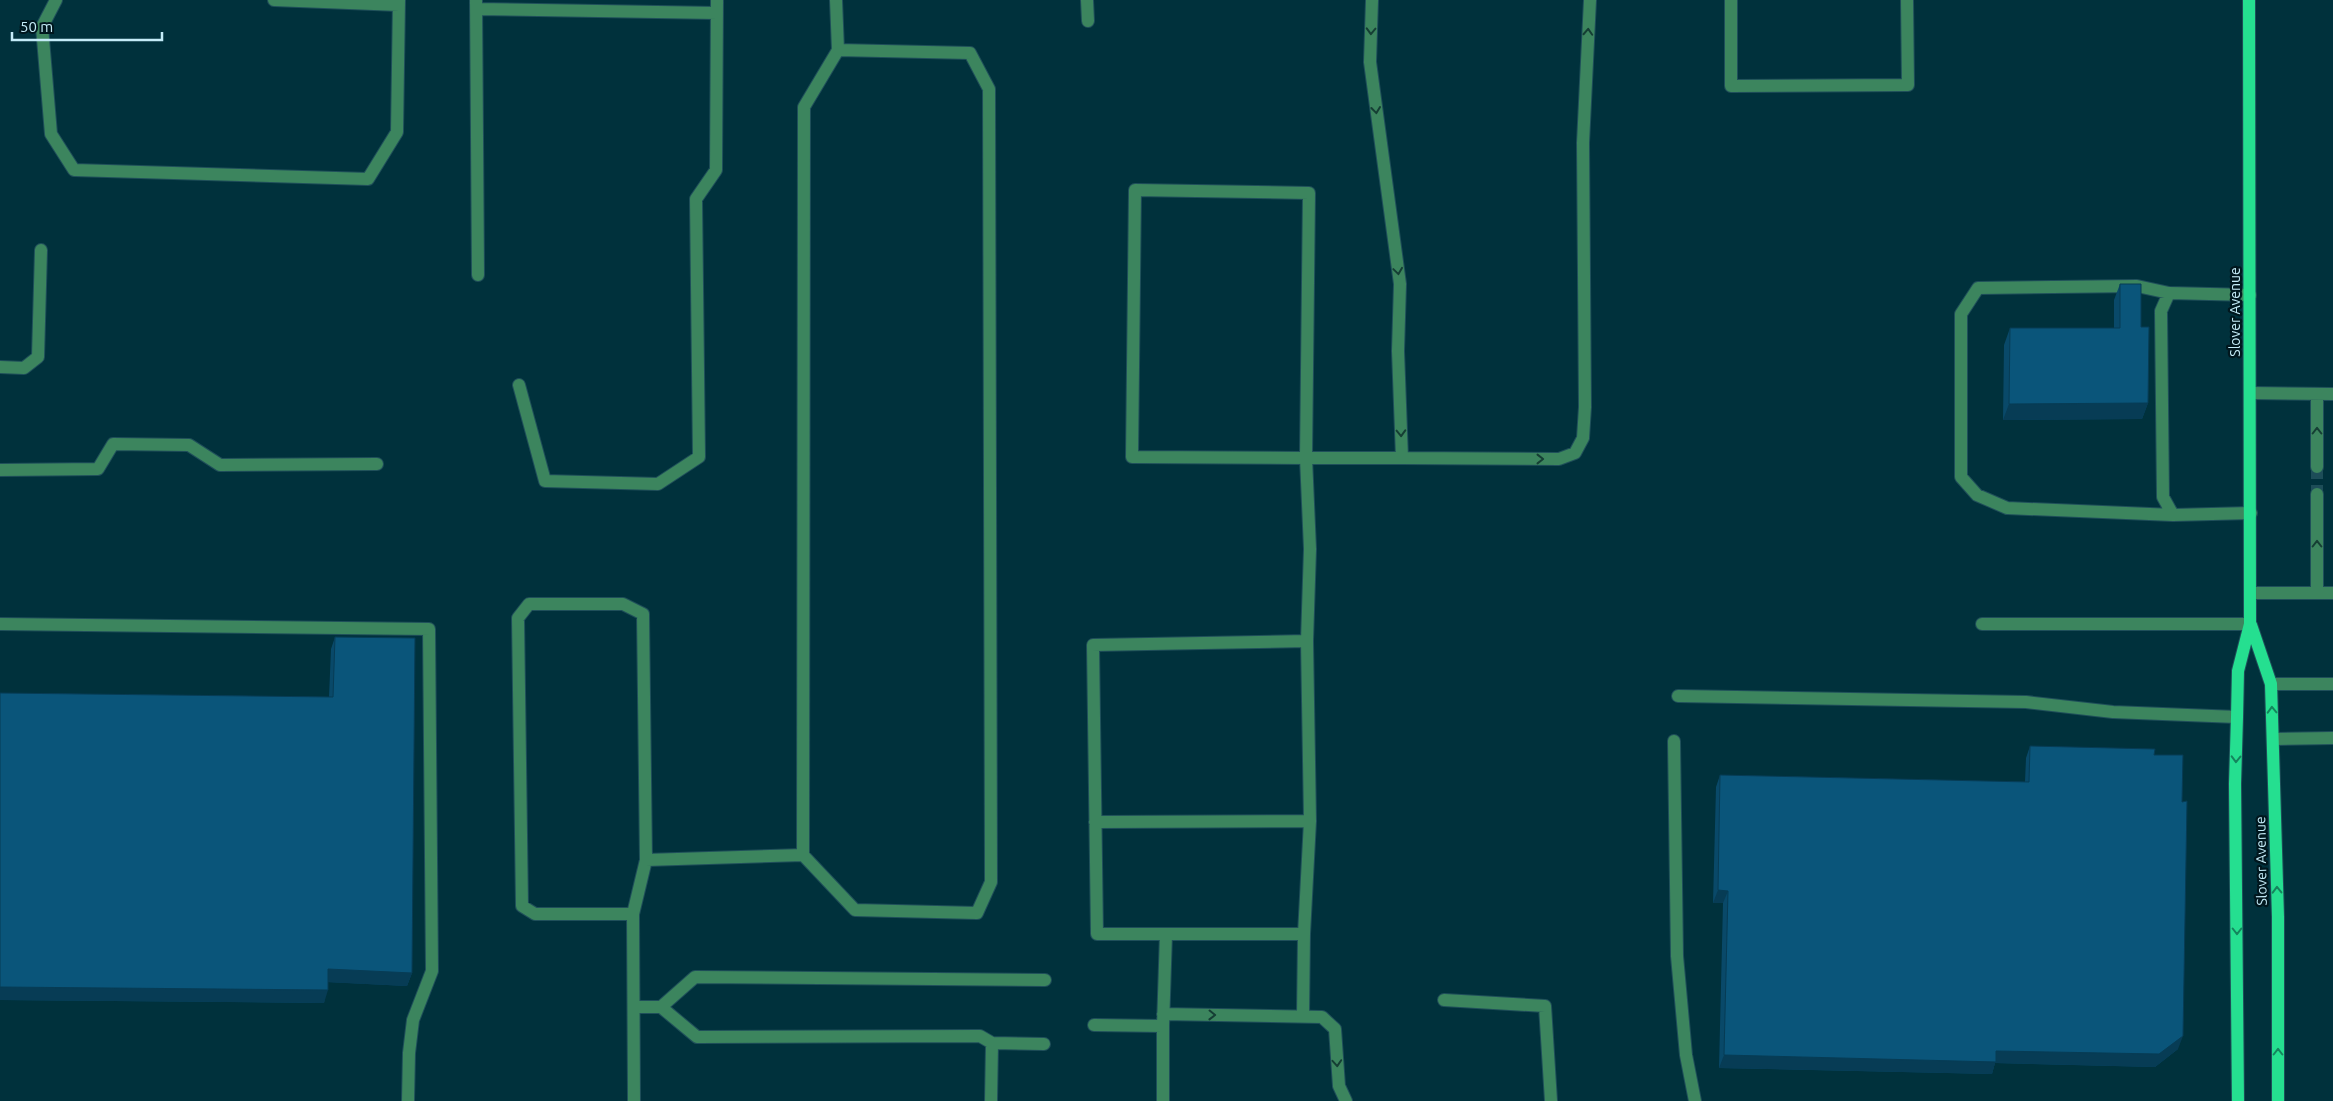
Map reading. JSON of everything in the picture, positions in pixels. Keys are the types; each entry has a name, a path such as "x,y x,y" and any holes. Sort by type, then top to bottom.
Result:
{"main road":[{"name":"Slover Avenue","path":"2238,1101 2235,784 2238,671 2250,624 2250,0"},
{"name":"Slover Avenue","path":"2250,624 2271,684 2278,917 2278,1101"}],"lane":[{"path":"56,0 42,27 51,134 74,170 368,179 397,132 399,2 274,0"},
{"path":"836,0 838,50 804,107 803,855 855,910 976,913 991,882 989,89 970,53 838,50"},
{"path":"1087,0 1088,21"},
{"path":"1372,0 1370,62 1400,284 1398,351 1402,458"},
{"path":"1303,1016 1304,934 1310,821 1307,641 1310,549 1306,458 1309,193 1135,190 1132,457 1306,458 1402,458 1559,459 1575,453 1583,438 1586,407 1584,142 1590,0"},
{"path":"1731,0 1731,86 1908,85 1907,0"},
{"path":"478,275 476,4 717,6 716,170 696,199 700,457 658,484 545,481 519,385"},
{"path":"0,367 24,368 38,358 41,250"},
{"path":"2250,295 2169,294 2137,286 1978,288 1961,314 1961,477 1977,495 2007,508 2174,515 2251,513"},
{"path":"2169,294 2161,311 2162,496 2174,515"},
{"path":"2250,393 2333,394"},
{"path":"2317,394 2317,467"},
{"path":"0,470 98,469 113,444 189,445 220,465 377,464"},
{"path":"2317,494 2317,592"},
{"path":"2250,593 2333,592"},
{"path":"634,914 535,914 522,906 518,618 529,604 622,604 643,614 646,860 634,914 634,1101"},
{"path":"0,624 429,629 432,971 413,1020 409,1053 408,1101"},
{"path":"1982,624 2250,624"},
{"path":"1304,934 1097,934 1093,645 1307,641"},
{"path":"2271,684 2333,684"},
{"path":"1678,696 2026,702 2114,712 2237,718"},
{"path":"2273,739 2333,738"},
{"path":"1674,741 1677,956 1686,1055 1695,1101"},
{"path":"1094,822 1310,821"},
{"path":"646,860 803,855"},
{"path":"1163,1101 1166,934"},
{"path":"661,1007 696,977 1044,980"},
{"path":"1444,1000 1545,1006 1551,1101"},
{"path":"634,1007 661,1007 697,1037 980,1036 992,1043 1044,1044"},
{"path":"1094,1024 1163,1020 1322,1016 1335,1029 1339,1086 1346,1101"},
{"path":"990,1101 992,1043"}],"building":[{"path":"2120,284 2141,284 2141,327 2149,327 2148,403 2009,404 2010,328 2120,328"},
{"path":"335,637 415,638 412,973 328,969 328,990 0,987 0,693 333,697"},
{"path":"2030,746 2155,749 2154,755 2183,755 2182,802 2187,801 2183,1036 2159,1054 1996,1051 1996,1062 1724,1055 1728,891 1718,890 1720,775 2029,782"}],"tunnel":[{"path":"2317,467 2317,494"}]}
